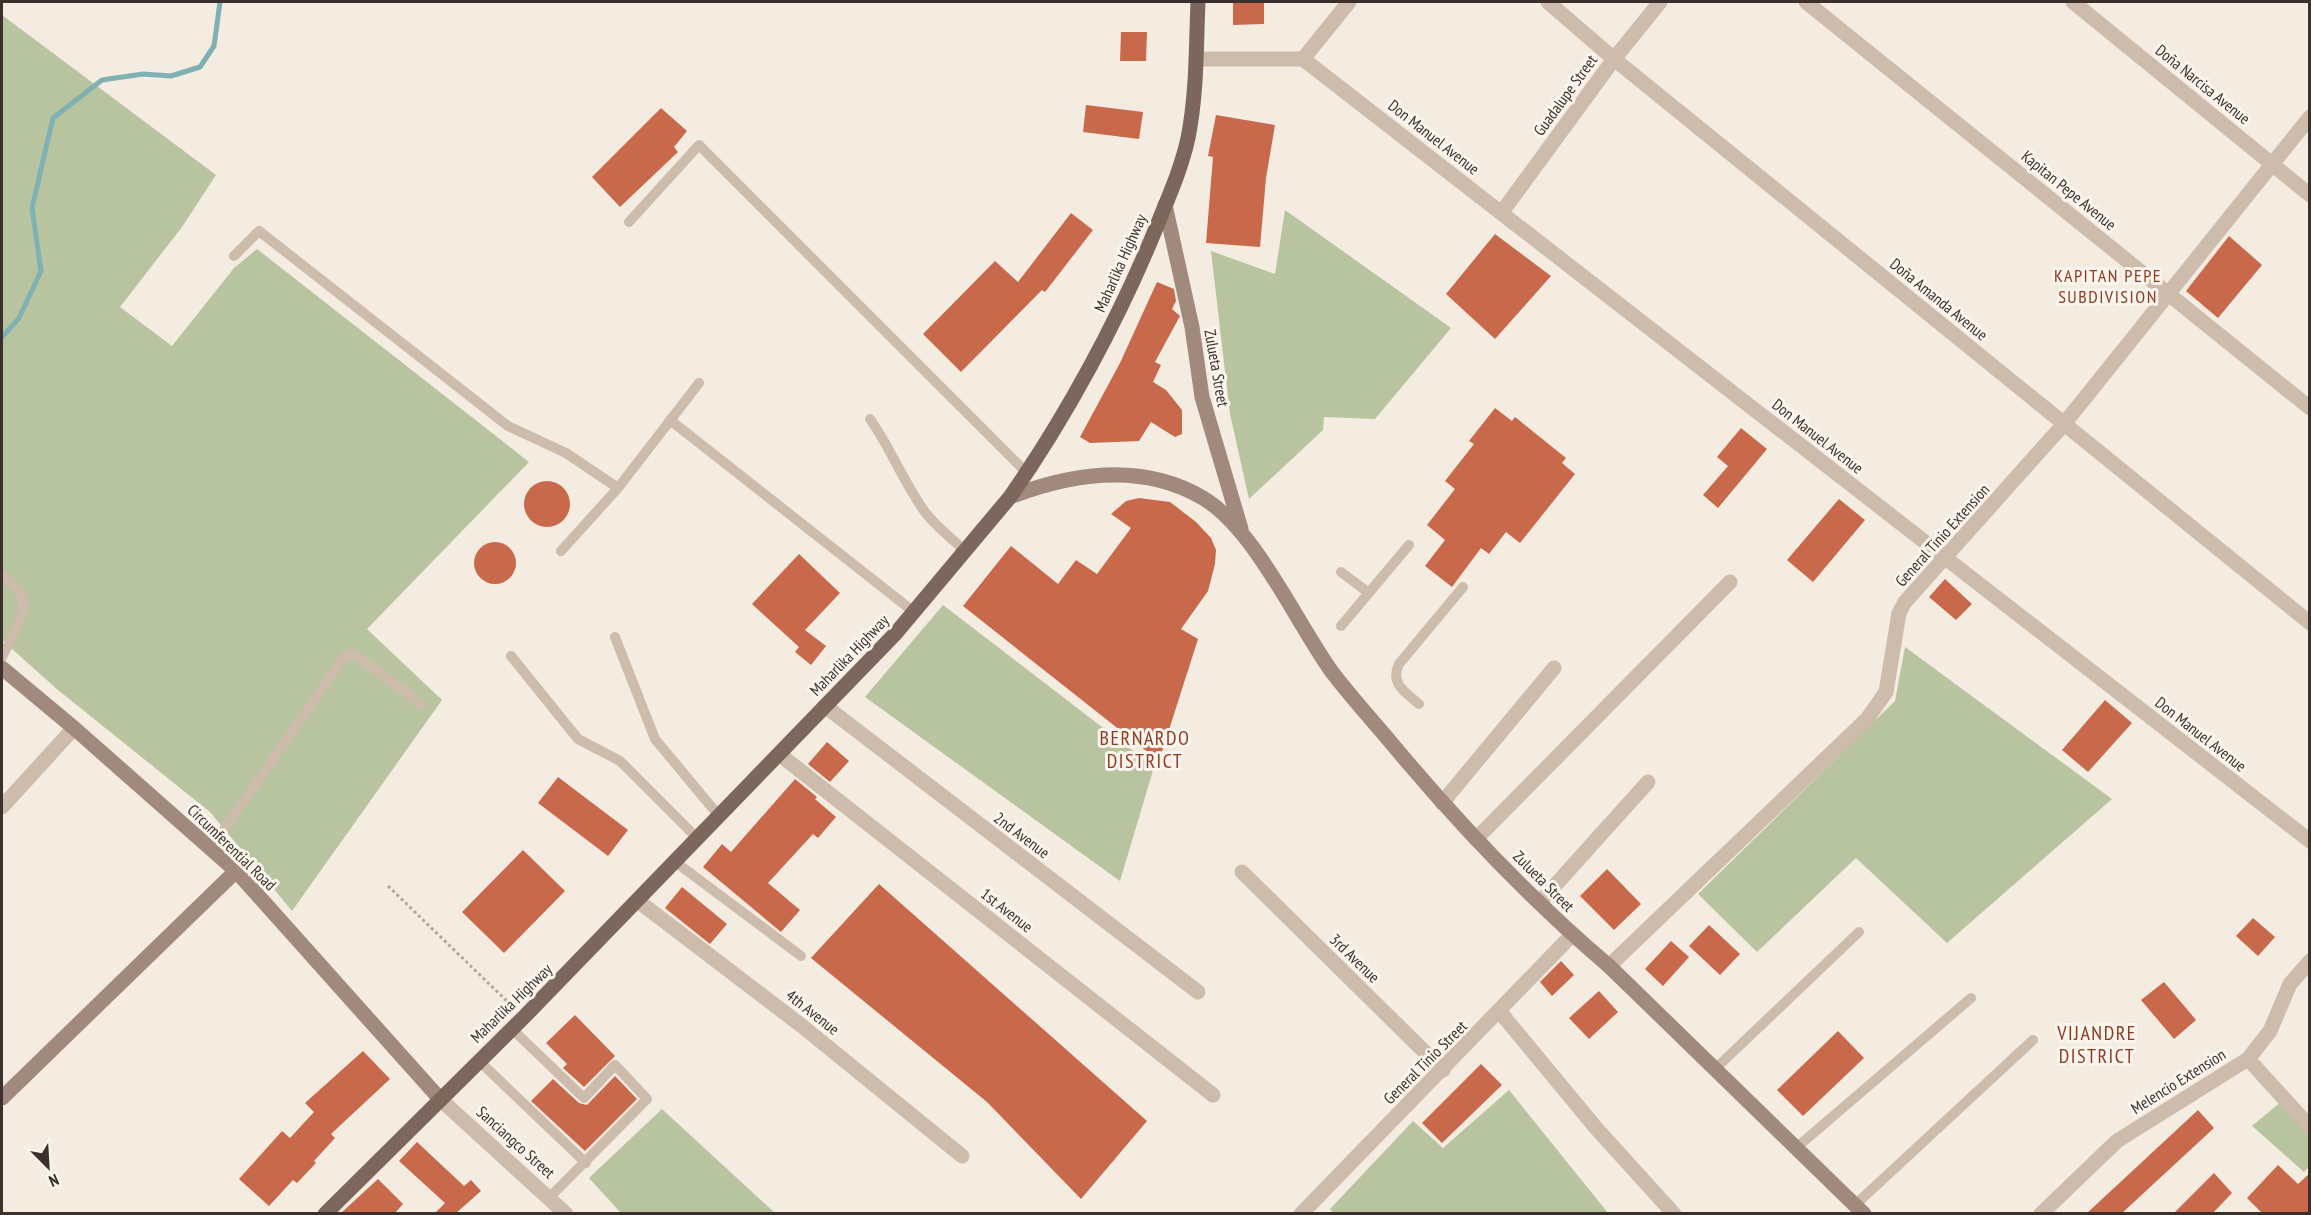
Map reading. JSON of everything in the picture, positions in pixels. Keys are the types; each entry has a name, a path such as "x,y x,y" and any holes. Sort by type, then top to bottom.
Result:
{"main road":[{"name":"Maharlika Highway","path":"325,1214 478,1060 524,1017 825,706 914,612 1010,497 1027,473 1114,322 1138,273 1178,174 1188,137 1196,59 1198,2"},
{"name":"Zulueta Street","path":"1165,205 1192,327 1202,398 1243,535"},
{"name":"Zulueta Street","path":"1010,497 1046,483 1085,475 1143,476 1201,497 1220,510 1243,535 1332,672 1442,803 1572,935 1609,966 1859,1209"},
{"name":"Circumferential Road","path":"2,668 74,728 236,871 440,1099"},
{"path":"2,1098 236,871"}],"street":[{"path":"1196,59 1304,59 1349,2"},
{"name":"Doña Amanda Avenue","path":"1548,2 1614,59 2310,623"},
{"name":"Guadalupe Street","path":"1502,212 1614,59 1659,2"},
{"name":"Kapitan Pepe Avenue","path":"1806,2 2310,408"},
{"name":"Doña Narcisa Avenue","path":"2073,2 2310,195"},
{"name":"Don Manuel Avenue","path":"1304,59 2310,841"},
{"name":"General Tinio Extension","path":"1609,966 1867,719 1886,692 1899,613 1905,602 1946,559 2064,424 2310,117"},
{"path":"1476,839 1730,582"},
{"path":"1442,803 1554,668"},
{"name":"2nd Avenue","path":"825,706 1198,992"},
{"path":"2,807 74,728"},
{"name":"1st Avenue","path":"779,754 1213,1095"},
{"path":"1540,902 1648,782"},
{"name":"3rd Avenue","path":"1242,872 1443,1070"},
{"name":"4th Avenue","path":"638,901 802,1026 962,1156"},
{"name":"General Tinio Street","path":"1301,1214 1500,1012 1572,935"},
{"name":"Melencio Extension","path":"2041,1214 2117,1141 2248,1059 2270,1031 2290,984 2310,961"},
{"path":"1500,1012 1596,1128 1674,1214"},
{"path":"2248,1059 2310,1128"},
{"name":"Sanciangco Street","path":"440,1099 566,1214"}],"lane":[{"path":"629,222 699,145 1027,473"},
{"path":"234,256 259,231 508,426 566,453 618,488"},
{"path":"561,551 618,488 699,383"},
{"path":"870,419 890,447 901,472 926,513 966,552"},
{"path":"670,420 914,612"},
{"path":"1341,626 1409,545"},
{"path":"1341,572 1368,593"},
{"path":"2,576 21,592 24,610 2,657"},
{"path":"1419,704 1396,683 1394,674 1463,587"},
{"path":"615,637 655,739 719,816"},
{"path":"211,849 345,656 354,654 420,704"},
{"path":"511,656 578,739 620,761 697,838"},
{"path":"674,861 801,956"},
{"path":"1715,1069 1859,932"},
{"path":"1796,1148 1971,998"},
{"path":"511,1028 584,1098 615,1065 646,1099 586,1163 550,1197"},
{"path":"1859,1209 2033,1041"},
{"path":"478,1060 586,1163"}],"path":[{"path":"388,886 524,1017"}],"green space":[{"path":"2,15 216,175 182,227 120,307 172,346 234,268 257,249 529,462 367,629 442,700 292,911 210,812 58,690 2,640"},
{"path":"1285,210 1451,328 1375,419 1324,417 1323,430 1249,499 1230,414 1211,251 1275,274"},
{"path":"943,605 1154,767 1120,881 865,697"},
{"path":"1905,647 2112,799 1947,943 1856,858 1757,952 1698,894 1895,701"},
{"path":"1509,1090 1608,1213 1334,1214 1330,1209 1413,1121 1443,1148"},
{"path":"2282,1101 2309,1136 2309,1167 2304,1172 2252,1126"},
{"path":"662,1109 775,1213 621,1213 589,1178"}],"building":[{"path":"1233,2 1264,2 1264,24 1233,25"},
{"path":"1121,32 1147,32 1146,61 1120,61"},
{"path":"1086,105 1143,112 1139,139 1083,132"},
{"path":"661,108 687,131 674,147 678,152 620,207 592,177"},
{"path":"1216,115 1275,125 1266,178 1260,247 1206,243 1213,157 1208,156"},
{"path":"1071,213 1093,230 1045,292 1042,290 961,372 923,334 995,261 1018,282"},
{"path":"1495,234 1551,276 1495,339 1446,294"},
{"path":"2229,236 2262,265 2218,318 2186,291"},
{"path":"1157,282 1174,289 1176,301 1172,309 1180,316 1155,362 1161,365 1153,382 1166,390 1182,410 1182,434 1175,437 1151,422 1139,441 1090,443 1080,437 1120,363"},
{"path":"1495,408 1512,421 1515,417 1566,458 1562,463 1575,474 1520,543 1506,532 1489,554 1481,548 1452,587 1425,566 1445,540 1427,525 1455,489 1445,481 1474,444 1469,441"},
{"path":"1741,428 1767,449 1718,508 1703,495 1728,466 1717,457"},
{"path":"552,481 564,487 569,495 569,513 564,521 556,526 542,527 530,521 525,513 524,499 530,487 538,482"},
{"path":"1139,498 1170,502 1196,522 1211,538 1216,550 1208,591 1181,629 1198,639 1159,761 963,606 1011,546 1058,584 1076,560 1097,574 1131,528 1111,514 1126,501"},
{"path":"1839,499 1865,520 1813,582 1787,560"},
{"path":"495,542 503,543 510,548 515,555 515,571 510,578 503,583 495,584 487,583 480,578 475,571 474,563 475,555 480,548 487,543"},
{"path":"799,554 840,593 805,630 826,646 811,665 795,652 799,647 752,604"},
{"path":"1945,579 1972,604 1956,620 1929,597"},
{"path":"2105,700 2132,723 2088,772 2062,750"},
{"path":"827,742 849,761 830,782 808,764"},
{"path":"558,777 628,830 608,856 538,803"},
{"path":"795,779 836,817 818,838 813,834 768,883 800,910 781,932 703,867 722,844 731,852"},
{"path":"523,850 565,891 504,953 462,912"},
{"path":"1607,869 1641,904 1614,930 1580,896"},
{"path":"879,884 1147,1121 1081,1199 987,1102 811,958"},
{"path":"682,887 727,924 710,944 665,908"},
{"path":"2253,918 2275,937 2258,956 2236,936"},
{"path":"1709,925 1740,954 1720,975 1689,946"},
{"path":"1671,941 1689,957 1663,986 1645,969"},
{"path":"1561,961 1574,975 1552,996 1540,982"},
{"path":"2164,982 2196,1020 2174,1039 2141,1000"},
{"path":"1599,991 1618,1012 1589,1039 1569,1018"},
{"path":"575,1015 615,1056 584,1087 563,1068 567,1064 546,1043"},
{"path":"1838,1031 1864,1058 1803,1116 1777,1090"},
{"path":"363,1051 390,1079 331,1134 335,1138 314,1161 316,1163 297,1183 293,1180 269,1206 239,1179 282,1131 290,1138 314,1112 305,1103"},
{"path":"1481,1064 1502,1085 1442,1143 1422,1123"},
{"path":"615,1076 637,1099 585,1151 531,1101 553,1079 579,1103 587,1105"},
{"path":"2198,1110 2214,1128 2121,1214 2086,1214"},
{"path":"417,1142 464,1186 471,1180 481,1191 455,1214 434,1214 445,1203 399,1161"},
{"path":"2278,1165 2298,1184 2310,1173 2310,1214 2263,1214 2247,1198"},
{"path":"2214,1173 2232,1193 2212,1214 2173,1214"},
{"path":"378,1179 403,1204 394,1214 340,1214"}],"waterway":[{"path":"2,337 19,318 41,271 32,208 53,118 102,80 143,74 171,76 200,67 214,46 220,2"}],"district":[{"name":"KAPITAN PEPE SUBDIVISION","path":"2108,285"},
{"name":"BERNARDO DISTRICT","path":"1145,750"},
{"name":"VIJANDRE DISTRICT","path":"2097,1044"}]}
